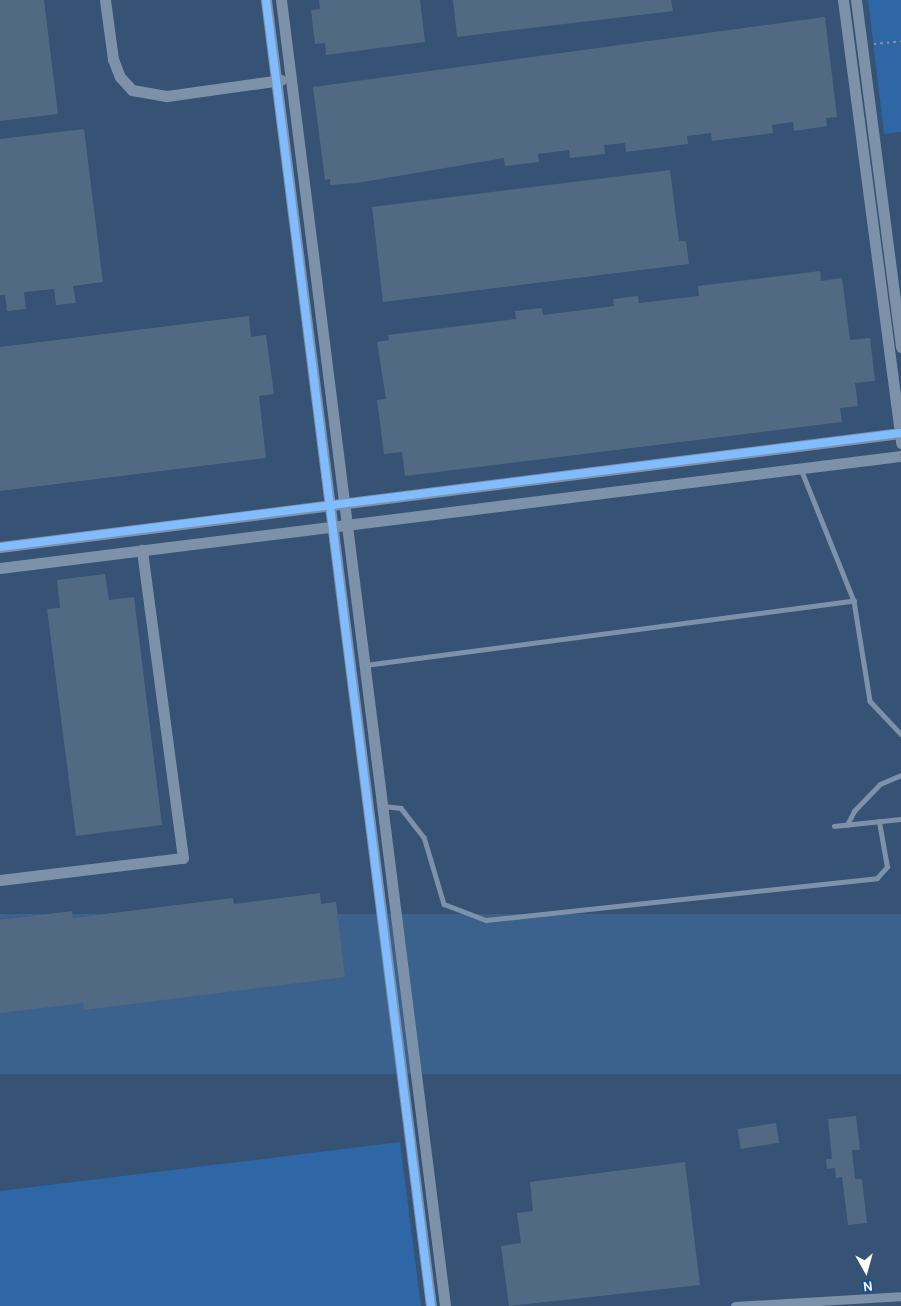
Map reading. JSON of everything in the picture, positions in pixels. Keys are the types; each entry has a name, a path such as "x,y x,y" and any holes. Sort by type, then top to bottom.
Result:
{"street":[{"path":"106,0 113,60 120,77 132,90 167,96 290,79"},
{"path":"266,0 330,528 389,969 431,1306"},
{"path":"281,0 445,1306"},
{"path":"0,546 344,502 899,436 843,0"},
{"path":"856,0 901,347"},
{"path":"0,568 901,456"},
{"path":"0,880 183,858 142,550"},
{"path":"735,1306 901,1296"}],"lane":[{"path":"801,469 854,601 870,702 901,734"},
{"path":"364,666 854,601"},
{"path":"847,825 854,811 880,784 901,775"},
{"path":"382,806 402,808 424,837 444,904 486,920 877,878 887,867 879,822"},
{"path":"834,826 901,819"}],"path":[{"path":"862,46 901,41"}],"shaded area":[{"path":"868,0 901,0 901,132 884,134"},
{"path":"0,914 901,914 901,1074 0,1074"},
{"path":"400,1142 421,1306 0,1306 0,1191"}],"building":[{"path":"0,0 44,0 58,114 0,121"},
{"path":"319,0 420,0 425,42 326,55 325,43 315,44 311,10 320,9"},
{"path":"453,0 671,0 673,11 457,37"},
{"path":"825,17 837,117 826,118 827,126 794,131 793,122 772,125 773,133 712,141 711,133 687,136 688,144 626,152 625,143 604,145 605,154 570,158 569,150 538,154 539,162 505,166 504,158 357,183 330,185 330,179 325,180 313,87"},
{"path":"84,129 103,282 73,286 76,303 56,305 54,289 24,292 26,309 7,311 5,295 0,295 0,139"},
{"path":"670,170 679,241 686,241 689,264 383,302 372,207"},
{"path":"820,271 821,281 842,278 850,340 870,338 875,381 855,383 858,406 840,408 842,422 405,476 402,452 384,454 377,400 386,399 377,342 389,340 388,335 516,319 515,311 542,308 543,315 614,306 613,299 638,296 639,303 699,296 698,286"},
{"path":"249,316 251,337 266,335 274,394 259,396 266,458 0,491 0,347"},
{"path":"105,574 109,600 134,597 162,825 76,836 47,609 60,608 57,580"},
{"path":"320,893 321,904 336,902 345,977 84,1010 83,1003 0,1013 0,920 72,911 73,918 233,898 234,904"},
{"path":"856,1116 860,1150 852,1150 855,1179 862,1179 867,1223 848,1225 842,1177 836,1178 835,1168 827,1169 826,1159 832,1159 828,1119"},
{"path":"776,1123 779,1143 741,1149 737,1129"},
{"path":"685,1162 700,1285 509,1306 501,1246 521,1243 517,1213 533,1211 530,1182"}],"cycle path":[{"path":"266,0 431,1306"},
{"path":"0,547 901,433"}]}
